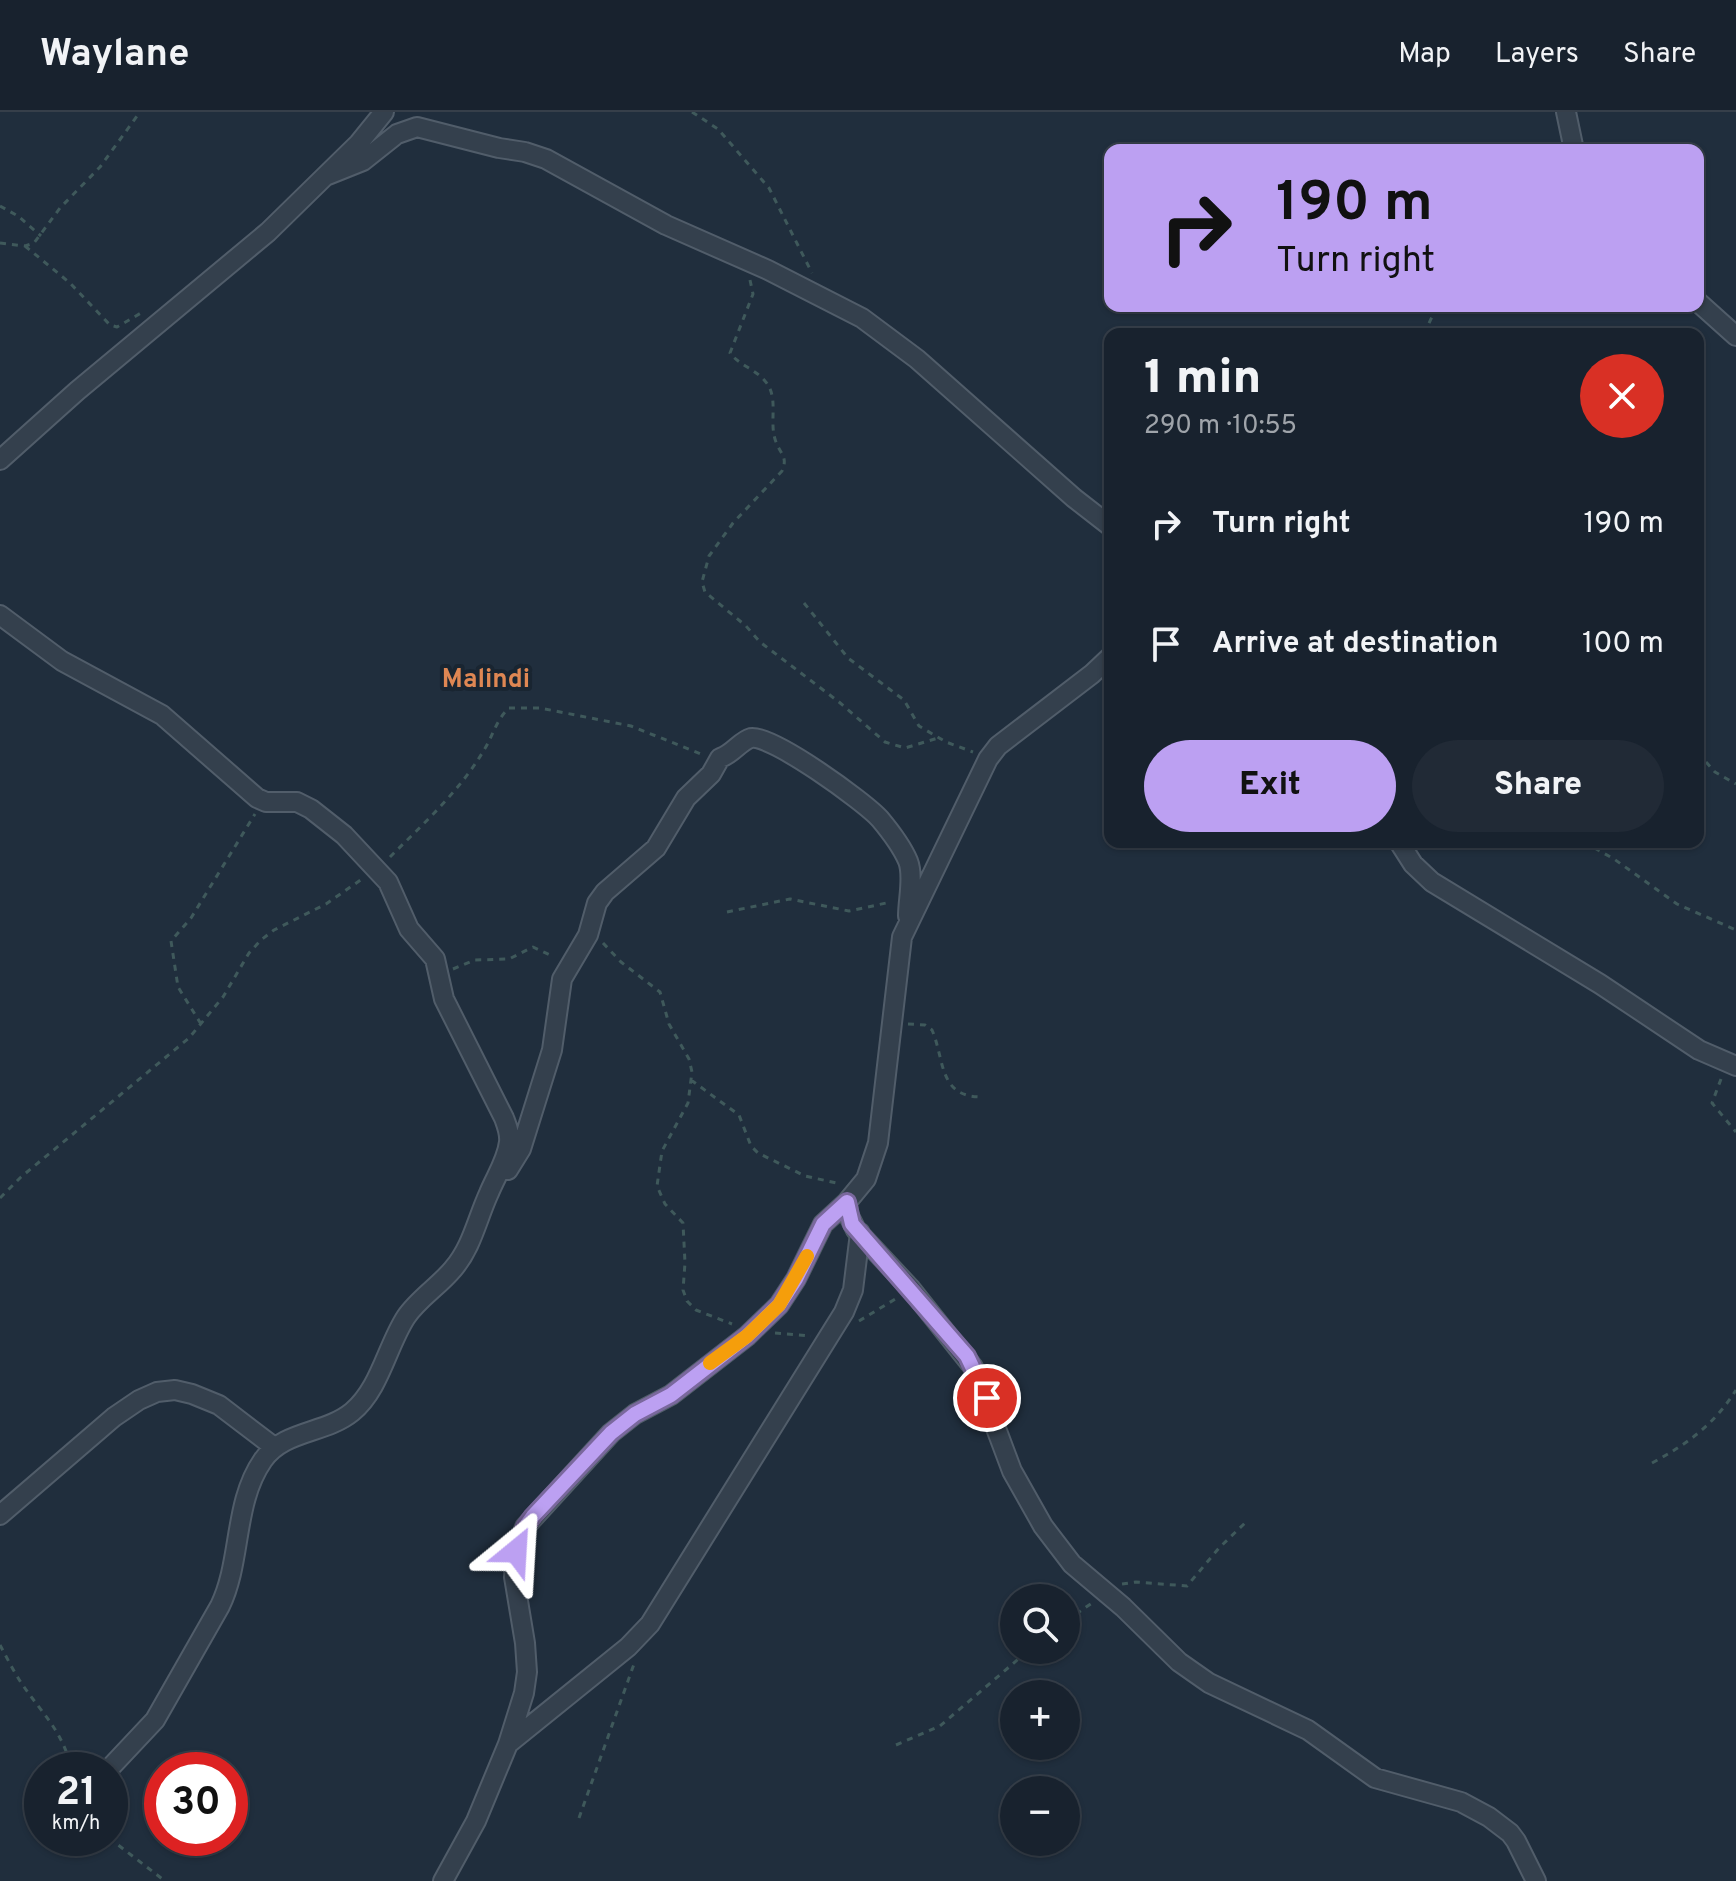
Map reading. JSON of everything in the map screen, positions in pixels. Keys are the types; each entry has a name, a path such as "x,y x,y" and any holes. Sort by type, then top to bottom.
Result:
{"street":[{"path":"0,460 77,391 228,268 328,175 384,112"},
{"path":"1566,112 1573,144"},
{"path":"328,175 363,161 397,134 424,127 546,159 666,225 825,297 862,318 917,359 1104,521"},
{"path":"1704,307 1736,336"},
{"path":"0,615 62,661 162,715 262,800 297,802 344,835 377,869 394,894 409,929 435,959 444,999 508,1129 507,1152 474,1234 460,1259 405,1318 365,1399 338,1421 288,1439 274,1447 263,1459 248,1489 228,1587 214,1618 155,1720 125,1752"},
{"path":"443,1881 476,1821 508,1744 527,1672 514,1577 516,1551 525,1527 611,1433 635,1414 671,1395 754,1329 785,1298 823,1224 852,1195 869,1172 878,1143 902,937 992,753 1104,663"},
{"path":"492,1185 503,1177 521,1149 552,1050 562,979 590,929 600,899 656,848 686,798 711,774 719,759 732,753 746,740 763,740 804,763 866,805 881,820 907,858 910,875 907,923"},
{"path":"1403,848 1413,864 1432,882 1600,984 1699,1050 1732,1065"},
{"path":"852,1195 848,1214 860,1233 911,1289 973,1367 1012,1471 1063,1555 1179,1662 1220,1689 1308,1730 1375,1778 1461,1802 1489,1817 1516,1841 1536,1881"},
{"path":"508,1744 639,1637 658,1611 844,1312 853,1290 860,1233"},
{"path":"0,1515 114,1417 157,1392 175,1390 219,1405 274,1447"}],"path":[{"path":"25,246 41,236 60,208 100,167 140,112"},
{"path":"692,112 718,129 769,188 825,297"},
{"path":"0,206 18,216 41,236"},
{"path":"0,243 25,246 70,283 110,325 117,327 145,311"},
{"path":"740,258 753,294 730,353 769,385 775,440 784,453 785,463 782,471 733,523 709,556 702,582 705,592 776,655 839,702 885,742 905,748 938,738"},
{"path":"804,603 848,658 904,700 919,726 938,738 974,752 992,753"},
{"path":"0,1198 21,1177 175,1051 223,997 249,953 261,940 274,930 326,904 377,869 442,806 484,750 501,715 509,708 540,708 631,726 719,759"},
{"path":"1704,760 1715,772 1736,784"},
{"path":"201,1024 178,987 171,941 191,918 262,800"},
{"path":"1595,848 1677,904 1736,930"},
{"path":"727,912 790,899 849,911 909,898"},
{"path":"590,929 621,962 660,992 669,1024 689,1059 691,1080 688,1103 662,1151 657,1180 661,1198 683,1223 683,1290 687,1301 696,1310 729,1324 782,1335 829,1335 911,1289"},
{"path":"435,959 444,968 455,969 475,960 509,959 533,947 561,960 572,959"},
{"path":"894,1024 928,1026 935,1037 945,1077 965,1096 982,1097"},
{"path":"1732,1065 1716,1086 1712,1103 1736,1132"},
{"path":"691,1080 739,1115 746,1126 751,1146 758,1153 852,1195"},
{"path":"1652,1463 1694,1439 1716,1419 1736,1390"},
{"path":"1080,1611 1128,1582 1187,1586 1212,1555 1245,1523"},
{"path":"579,1818 633,1669 639,1637"},
{"path":"0,1645 21,1683 53,1723 66,1752"},
{"path":"896,1745 940,1726 1013,1664"},
{"path":"128,1853 165,1881"}],"slow traffic":[{"path":"710,1363 747,1336 779,1305 807,1256"}],"district":[{"name":"Malindi","path":"486,680"}],"route":[{"path":"516,1551 533,1516 611,1433 635,1414 671,1395 747,1336 779,1305 796,1279 823,1224 847,1202 848,1214 856,1230 967,1356 987,1398"}]}
